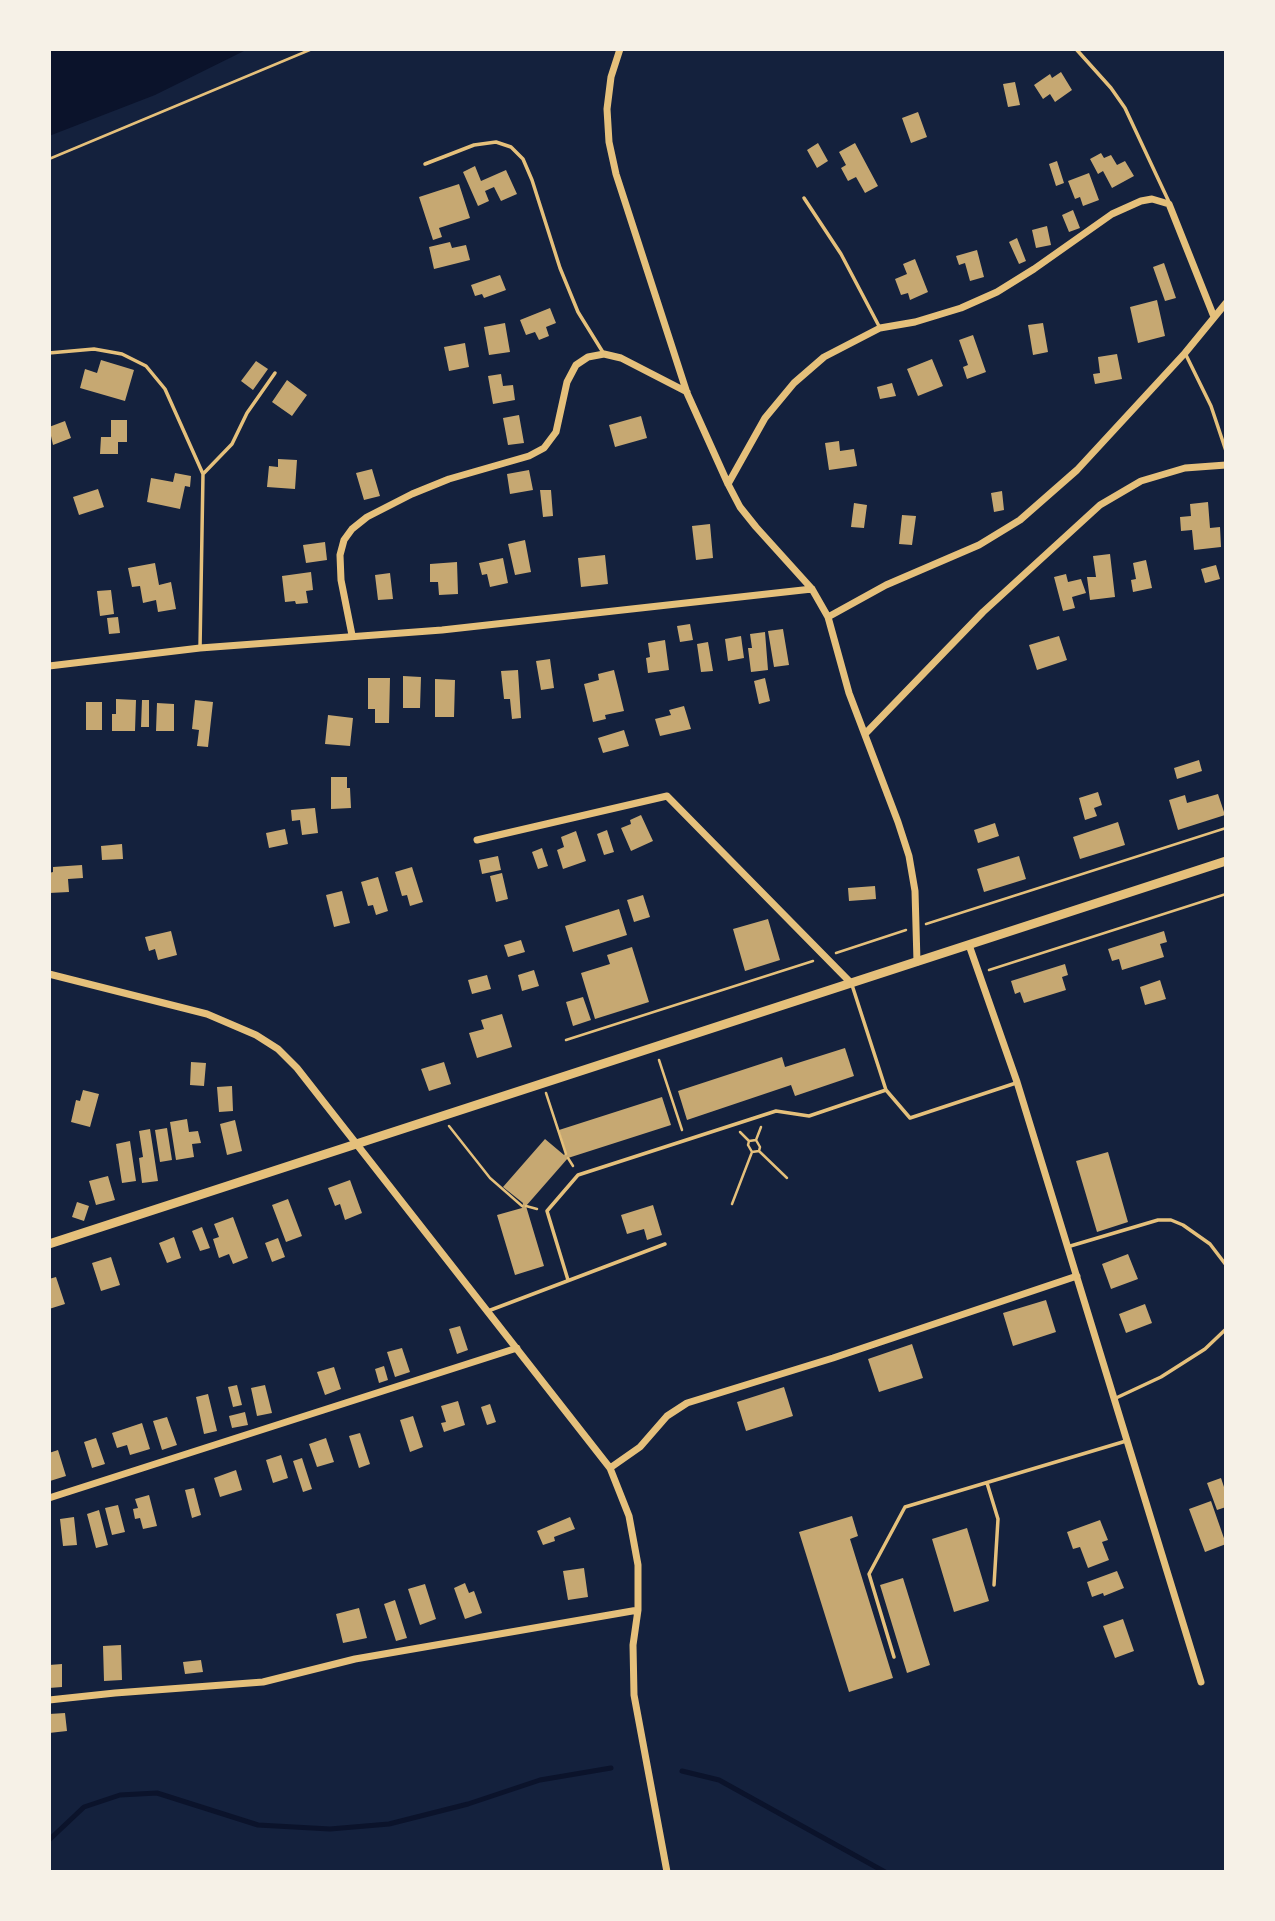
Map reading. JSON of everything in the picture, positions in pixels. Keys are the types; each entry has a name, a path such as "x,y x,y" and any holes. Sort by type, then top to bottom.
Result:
{"street":[{"path":"620,49 611,77 607,109 612,158 687,393 728,484 756,527 812,589 828,617 849,693 909,856 918,927 917,962"},
{"path":"728,484 765,418 794,383 824,357 880,328 915,322 961,308 997,292 1128,206 1152,199 1170,204 1214,317"},
{"path":"828,617 886,585 979,545 1020,520 1077,470 1185,353 1226,303"},
{"path":"352,635 341,580 340,555 344,540 352,529 368,517 412,494 449,479 529,456 544,448 556,432 567,383 576,365 588,357 604,354 621,358 687,393"},
{"path":"865,734 983,612 1100,505 1141,481 1185,468 1226,464"},
{"path":"49,666 200,648 442,630 812,589"},
{"path":"477,840 667,796 851,983"},
{"path":"49,1244 1226,861"},
{"path":"969,945 1017,1082 1201,1682"},
{"path":"49,974 207,1014 256,1035 278,1049 297,1068 610,1468 629,1516 638,1565 638,1610 633,1645 634,1695 667,1872"},
{"path":"610,1468 640,1447 667,1416 687,1403 833,1358 1077,1276"},
{"path":"49,1498 517,1348"},
{"path":"49,1700 263,1682 355,1659 638,1610"}],"lane":[{"path":"1076,49 1125,108 1170,204"},
{"path":"425,164 474,145 496,142 511,148 523,159 578,312 604,354"},
{"path":"804,198 841,254 880,328"},
{"path":"49,353 94,349 122,354 146,366 165,389 203,474 200,648"},
{"path":"1185,353 1211,406 1226,451"},
{"path":"203,474 232,444 247,414 275,373"},
{"path":"851,983 886,1090 910,1118 1017,1082"},
{"path":"568,1280 547,1211 578,1175 776,1111 809,1116 886,1090"},
{"path":"1067,1247 1158,1220 1171,1220 1210,1244 1226,1265"},
{"path":"488,1311 665,1244"},
{"path":"1114,1398 1161,1377 1205,1349 1226,1329"},
{"path":"894,1657 869,1574 905,1507 1127,1440"},
{"path":"987,1482 998,1519 994,1585"}],"path":[{"path":"49,159 312,49"},
{"path":"566,1040 1226,828"},
{"path":"979,973 1226,894"},
{"path":"655,1047 685,1140"},
{"path":"543,1083 566,1154"},
{"path":"441,1117 490,1178 522,1206"},
{"path":"752,1152 747,1145 752,1140 760,1143 759,1151"},
{"path":"752,1152 759,1151"},
{"path":"759,1151 787,1178"},
{"path":"732,1204 752,1152"}],"water":[{"path":"49,49 248,49 155,95 49,136"}],"building":[{"path":"1061,72 1072,90 1055,102 1050,94 1043,99 1034,85 1050,74 1052,78"},
{"path":"1015,82 1020,105 1008,107 1003,84"},
{"path":"918,112 927,137 911,143 902,118"},
{"path":"818,143 828,161 817,168 807,150"},
{"path":"855,143 878,186 865,193 856,177 848,181 841,168 846,165 839,152"},
{"path":"1101,153 1104,158 1111,155 1117,165 1125,161 1134,176 1112,188 1103,171 1098,174 1090,159"},
{"path":"1057,161 1064,183 1056,186 1049,164"},
{"path":"475,166 481,181 506,170 517,194 501,201 494,187 485,191 489,201 478,206 463,172"},
{"path":"1089,173 1099,200 1083,206 1080,197 1075,199 1068,181"},
{"path":"459,184 470,218 439,228 442,237 433,240 419,197"},
{"path":"1073,210 1080,228 1069,232 1062,215"},
{"path":"1047,226 1051,245 1036,248 1032,230"},
{"path":"1017,238 1026,261 1019,264 1009,242"},
{"path":"450,242 452,248 466,245 470,260 434,269 429,247"},
{"path":"977,250 984,277 970,281 965,263 959,265 956,256"},
{"path":"915,259 928,292 910,300 908,293 901,295 895,279 907,274 903,264"},
{"path":"1164,263 1176,298 1165,301 1153,267"},
{"path":"500,275 506,290 484,298 482,294 475,296 471,285"},
{"path":"1157,300 1165,336 1138,343 1130,307"},
{"path":"550,308 556,323 546,327 549,336 539,340 535,332 526,335 520,320"},
{"path":"505,323 510,352 489,355 484,327"},
{"path":"1043,323 1048,352 1033,355 1028,325"},
{"path":"973,335 986,372 967,379 963,367 968,365 959,340"},
{"path":"465,343 469,367 449,371 444,347"},
{"path":"1117,354 1122,379 1095,384 1093,374 1100,373 1098,357"},
{"path":"932,359 943,386 918,396 907,369"},
{"path":"101,360 134,370 125,401 80,388 85,369 97,373"},
{"path":"256,361 268,369 253,390 241,381"},
{"path":"501,374 503,386 513,385 515,400 493,404 488,376"},
{"path":"287,380 307,395 292,416 272,402"},
{"path":"892,383 896,396 880,399 877,387"},
{"path":"519,415 524,443 508,445 503,418"},
{"path":"641,416 647,438 615,447 609,425"},
{"path":"111,420 127,420 127,442 118,442 118,454 100,454 101,437 111,437"},
{"path":"65,421 71,438 53,445 49,427"},
{"path":"839,441 840,451 854,449 857,466 829,470 825,443"},
{"path":"278,459 297,460 295,489 267,487 269,466 278,467"},
{"path":"372,469 380,496 364,500 356,473"},
{"path":"529,470 533,490 510,494 507,474"},
{"path":"175,473 191,476 190,487 185,486 180,509 147,502 151,478 173,482"},
{"path":"98,489 104,507 79,515 73,497"},
{"path":"540,490 551,490 553,516 543,517"},
{"path":"1002,491 1004,510 994,512 991,493"},
{"path":"1208,502 1210,528 1220,527 1221,547 1194,550 1192,530 1181,531 1180,517 1191,516 1190,504"},
{"path":"854,503 867,505 864,528 851,527"},
{"path":"902,515 916,516 912,545 899,544"},
{"path":"710,524 713,558 696,560 692,526"},
{"path":"525,540 531,572 515,575 508,544"},
{"path":"325,542 327,560 306,563 303,545"},
{"path":"1110,554 1115,597 1090,600 1087,577 1096,577 1093,556"},
{"path":"605,555 608,584 581,587 578,558"},
{"path":"503,558 508,583 490,587 487,574 482,575 479,563"},
{"path":"1146,560 1152,588 1133,592 1131,580 1136,579 1133,563"},
{"path":"457,562 458,594 439,595 438,582 430,582 430,564"},
{"path":"155,563 159,585 171,582 176,609 158,612 156,600 143,603 140,586 132,587 128,568"},
{"path":"1216,565 1220,579 1205,583 1201,569"},
{"path":"311,572 313,590 306,591 308,603 285,602 282,576"},
{"path":"390,573 393,599 378,600 375,575"},
{"path":"1066,574 1068,582 1081,579 1086,593 1072,597 1075,608 1063,611 1054,577"},
{"path":"111,590 114,614 100,616 97,591"},
{"path":"118,617 120,633 109,634 107,618"},
{"path":"690,624 693,640 680,642 677,626"},
{"path":"783,629 789,665 774,667 768,631"},
{"path":"765,632 768,670 751,672 748,648 752,648 750,634"},
{"path":"741,636 744,658 728,661 725,639"},
{"path":"1059,636 1067,660 1037,670 1029,645"},
{"path":"665,640 669,670 648,673 648,643"},
{"path":"708,642 713,671 701,672 697,644"},
{"path":"550,659 554,688 541,690 536,661"},
{"path":"518,670 521,718 512,719 510,699 504,699 501,671"},
{"path":"614,670 624,711 605,715 606,719 593,722 584,684 599,680 598,674"},
{"path":"403,676 421,677 420,708 403,708"},
{"path":"368,678 390,678 389,723 375,723 375,709 368,709"},
{"path":"765,678 770,701 759,704 754,681"},
{"path":"435,679 455,680 454,717 435,717"},
{"path":"116,699 136,700 135,731 112,731 112,714 116,714"},
{"path":"142,700 149,700 149,727 141,727"},
{"path":"195,700 213,702 208,747 197,746 199,730 192,729"},
{"path":"86,702 102,702 102,730 86,730"},
{"path":"157,703 174,704 174,731 156,731"},
{"path":"684,706 691,729 660,736 655,719 671,715 669,710"},
{"path":"328,715 353,718 350,746 325,744"},
{"path":"624,730 629,746 603,753 598,738"},
{"path":"1199,760 1202,771 1177,779 1174,768"},
{"path":"331,777 347,777 351,808 331,809"},
{"path":"1098,792 1102,805 1094,808 1097,816 1085,820 1079,798"},
{"path":"1218,794 1225,815 1178,830 1169,800 1185,795 1187,803"},
{"path":"315,808 318,833 302,835 300,820 292,821 291,810"},
{"path":"641,815 653,841 631,851 621,828"},
{"path":"1118,822 1125,845 1080,859 1073,837"},
{"path":"995,823 999,836 978,843 974,830"},
{"path":"285,829 288,844 269,848 266,833"},
{"path":"607,830 614,852 604,855 597,834"},
{"path":"576,831 586,861 563,869 557,850 564,847 561,837"},
{"path":"122,844 123,859 102,860 101,846"},
{"path":"542,848 548,866 538,869 532,852"},
{"path":"498,856 501,870 482,874 479,860"},
{"path":"1019,856 1026,879 984,892 977,869"},
{"path":"82,865 83,878 68,879 69,892 49,893 49,873 53,872 53,867"},
{"path":"412,867 423,902 410,906 407,895 402,896 395,872"},
{"path":"502,873 508,899 496,902 490,876"},
{"path":"378,877 388,911 376,915 373,905 368,906 361,882"},
{"path":"875,886 876,899 849,901 848,888"},
{"path":"342,891 350,923 334,927 326,895"},
{"path":"643,895 650,917 634,922 627,900"},
{"path":"619,909 627,935 573,952 565,926"},
{"path":"768,919 780,960 745,971 733,929"},
{"path":"171,931 177,955 158,960 155,949 149,951 145,937"},
{"path":"1164,931 1167,942 1160,944 1164,957 1122,970 1119,959 1112,961 1108,949"},
{"path":"521,940 525,952 508,957 504,945"},
{"path":"632,947 649,1002 595,1019 581,973 610,964 607,955"},
{"path":"1065,964 1068,975 1062,977 1066,990 1024,1003 1020,992 1015,994 1011,981"},
{"path":"534,970 539,986 522,991 518,975"},
{"path":"487,975 491,989 472,994 468,980"},
{"path":"1160,980 1166,999 1145,1005 1140,987"},
{"path":"583,997 591,1020 573,1026 566,1002"},
{"path":"502,1014 512,1047 477,1058 469,1033 484,1029 481,1020"},
{"path":"845,1048 854,1076 795,1096 791,1085 687,1120 678,1091 782,1057 785,1067"},
{"path":"191,1062 206,1063 204,1086 190,1085"},
{"path":"444,1062 451,1084 429,1091 421,1069"},
{"path":"232,1086 233,1111 219,1112 217,1087"},
{"path":"83,1090 99,1094 90,1127 71,1122 76,1100 80,1101"},
{"path":"662,1097 671,1125 568,1158 526,1206 544,1266 515,1275 497,1215 522,1208 523,1203 503,1187 545,1139 564,1155 566,1153 559,1130"},
{"path":"187,1119 189,1132 198,1131 201,1143 192,1144 194,1157 176,1160 170,1122"},
{"path":"235,1120 242,1151 227,1155 220,1124"},
{"path":"167,1128 172,1160 160,1162 155,1130"},
{"path":"150,1129 158,1181 142,1183 139,1158 143,1157 139,1131"},
{"path":"130,1141 136,1181 122,1183 116,1144"},
{"path":"1108,1152 1128,1222 1097,1232 1076,1161"},
{"path":"108,1176 115,1200 96,1205 89,1181"},
{"path":"350,1180 362,1213 345,1220 340,1204 335,1206 328,1188"},
{"path":"288,1199 302,1236 286,1242 272,1205"},
{"path":"77,1202 89,1206 84,1221 72,1217"},
{"path":"653,1205 662,1235 647,1240 644,1229 627,1234 621,1215"},
{"path":"233,1217 248,1258 233,1264 229,1254 219,1258 213,1239 219,1237 214,1224"},
{"path":"202,1227 210,1248 200,1251 192,1231"},
{"path":"174,1237 181,1258 167,1263 159,1243"},
{"path":"278,1238 285,1257 272,1262 265,1243"},
{"path":"1128,1254 1138,1279 1111,1289 1102,1264"},
{"path":"111,1257 120,1285 101,1291 92,1263"},
{"path":"56,1277 65,1304 49,1309 49,1279"},
{"path":"1046,1300 1056,1332 1013,1346 1003,1313"},
{"path":"1145,1304 1152,1323 1126,1333 1119,1314"},
{"path":"460,1326 468,1350 457,1354 449,1329"},
{"path":"912,1344 923,1378 879,1392 868,1359"},
{"path":"402,1348 410,1372 395,1377 387,1352"},
{"path":"384,1366 388,1380 379,1383 375,1369"},
{"path":"334,1367 341,1389 325,1395 317,1372"},
{"path":"237,1385 242,1405 233,1407 228,1387"},
{"path":"265,1385 272,1413 257,1416 251,1388"},
{"path":"784,1387 793,1416 746,1431 737,1402"},
{"path":"208,1394 217,1431 204,1434 196,1397"},
{"path":"458,1401 465,1425 444,1432 441,1423 446,1422 441,1406"},
{"path":"490,1404 496,1422 487,1425 481,1407"},
{"path":"245,1412 248,1425 232,1428 229,1416"},
{"path":"413,1416 423,1447 410,1452 400,1420"},
{"path":"167,1417 177,1445 162,1450 153,1421"},
{"path":"142,1423 150,1449 130,1455 127,1445 117,1448 112,1433"},
{"path":"360,1433 370,1464 359,1468 349,1436"},
{"path":"96,1438 105,1464 92,1468 84,1442"},
{"path":"326,1438 334,1462 317,1467 309,1444"},
{"path":"58,1450 66,1476 50,1481 49,1453"},
{"path":"281,1455 288,1478 273,1483 266,1460"},
{"path":"302,1458 312,1489 303,1492 293,1461"},
{"path":"236,1470 242,1490 220,1497 214,1478"},
{"path":"1221,1478 1226,1493 1226,1507 1217,1510 1207,1483"},
{"path":"194,1488 201,1515 192,1518 185,1490"},
{"path":"149,1495 157,1526 143,1529 140,1518 135,1519 133,1509 138,1508 135,1499"},
{"path":"1211,1501 1226,1544 1205,1552 1189,1509"},
{"path":"118,1505 125,1532 112,1535 105,1508"},
{"path":"99,1510 108,1545 96,1548 87,1514"},
{"path":"852,1516 858,1536 850,1539 893,1678 849,1692 799,1532"},
{"path":"74,1517 77,1545 63,1546 60,1519"},
{"path":"570,1517 575,1529 554,1537 555,1541 543,1545 537,1531"},
{"path":"1100,1520 1108,1540 1102,1542 1109,1560 1088,1568 1080,1547 1073,1549 1067,1532"},
{"path":"967,1528 989,1601 954,1612 932,1539"},
{"path":"584,1568 588,1597 568,1600 563,1571"},
{"path":"1117,1571 1124,1588 1104,1596 1103,1593 1092,1597 1087,1582"},
{"path":"903,1578 930,1665 907,1673 880,1585"},
{"path":"465,1583 469,1593 474,1591 482,1613 465,1619 454,1588"},
{"path":"425,1584 436,1619 420,1625 408,1589"},
{"path":"395,1600 407,1638 396,1641 384,1604"},
{"path":"359,1608 367,1638 343,1643 336,1614"},
{"path":"1123,1619 1134,1651 1115,1658 1103,1626"},
{"path":"121,1645 122,1680 104,1681 103,1646"},
{"path":"201,1660 203,1672 185,1674 183,1662"},
{"path":"62,1664 62,1687 49,1688 49,1665"},
{"path":"65,1713 67,1731 49,1733 49,1714"}],"waterway":[{"path":"49,1840 84,1807 120,1795 157,1793 258,1825 330,1829 389,1824 468,1804 540,1780 611,1768"},
{"path":"682,1771 719,1780 885,1872"}]}
